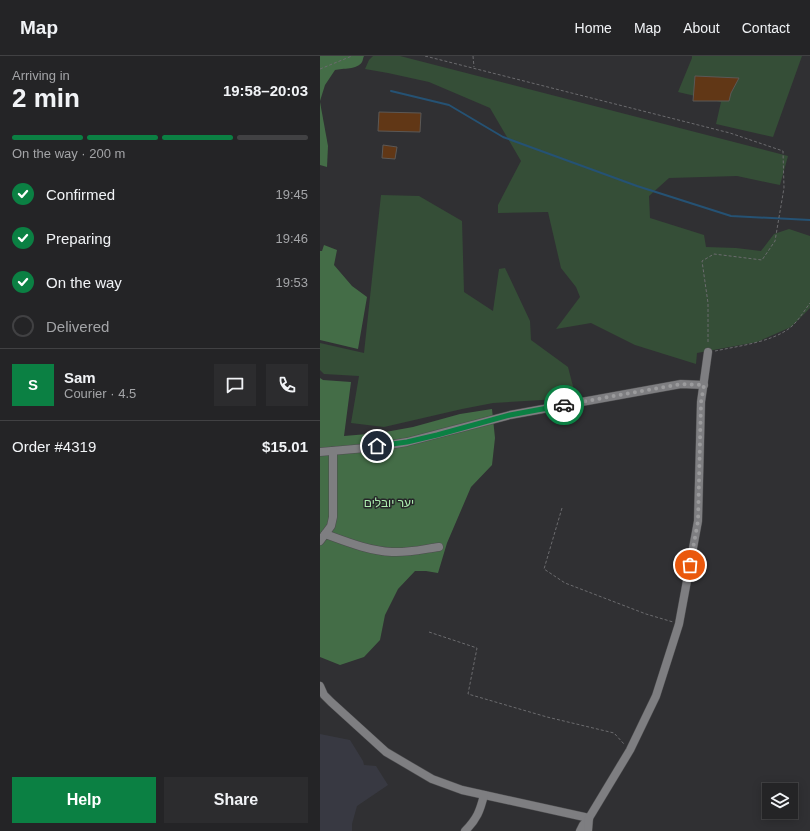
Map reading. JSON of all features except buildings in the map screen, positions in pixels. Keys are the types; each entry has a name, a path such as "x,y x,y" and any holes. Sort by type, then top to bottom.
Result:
{"street":[{"path":"580,831 630,750 656,696 679,624 698,521 701,402 708,352"},
{"path":"320,452 407,442 510,415 681,384 704,385"},
{"path":"320,541 331,526 333,517 333,451"},
{"path":"326,534 358,546 374,550 393,552 439,547"},
{"path":"320,686 324,694 331,702 386,752 432,779 462,790 589,818"},
{"path":"464,831 472,824 481,810 484,795"},
{"path":"588,831 589,818"}],"path":[{"path":"320,68 352,56"},
{"path":"425,56 730,133 783,151 784,188 775,241 762,260 714,254 702,261 708,303 708,352 770,339 791,326 810,303"},
{"path":"473,56 474,68"},
{"path":"562,508 544,569 565,583 646,614 679,624"},
{"path":"429,632 477,648 468,694 547,717 614,733 630,750"}],"shaded area":[{"path":"320,734 350,740 364,765 376,766 388,785 357,806 352,824 352,831 320,831"}],"green space":[{"path":"320,56 364,56 360,65 335,70 325,85 320,101"},
{"path":"373,56 400,56 788,156 780,185 737,176 669,178 649,196 650,218 704,235 706,247 761,251 774,234 789,229 810,236 810,308 791,327 757,342 697,353 696,364 635,345 591,323 556,329 580,297 576,287 561,268 548,212 498,213 498,205 521,161 490,108 429,82 365,69 369,60"},
{"path":"692,56 802,56 773,137 716,124 721,102 678,92"},
{"path":"320,102 328,146 327,167 320,165"},
{"path":"381,195 419,196 462,221 464,292 493,311 499,269 505,268 530,321 531,340 568,367 576,398 493,403 384,427 351,423 359,376 324,374 320,370 320,343 364,353"},
{"path":"324,245 337,250 334,265 352,286 367,297 358,349 320,340 320,251 322,251"},
{"name":"יער יובלים","path":"320,378 323,380 351,382 344,436 380,433 413,427 460,414 492,409 495,438 492,465 471,487 447,543 438,573 415,571 398,589 385,615 380,640 364,657 340,665 320,657"}],"waterway":[{"path":"391,91 449,105 503,137 637,186 731,216 810,220"}],"way so far":[{"path":"564,405 681,384 704,385 701,402 698,521 690,565"}],"route":[{"path":"377,446 407,442 510,415 564,405"}]}
